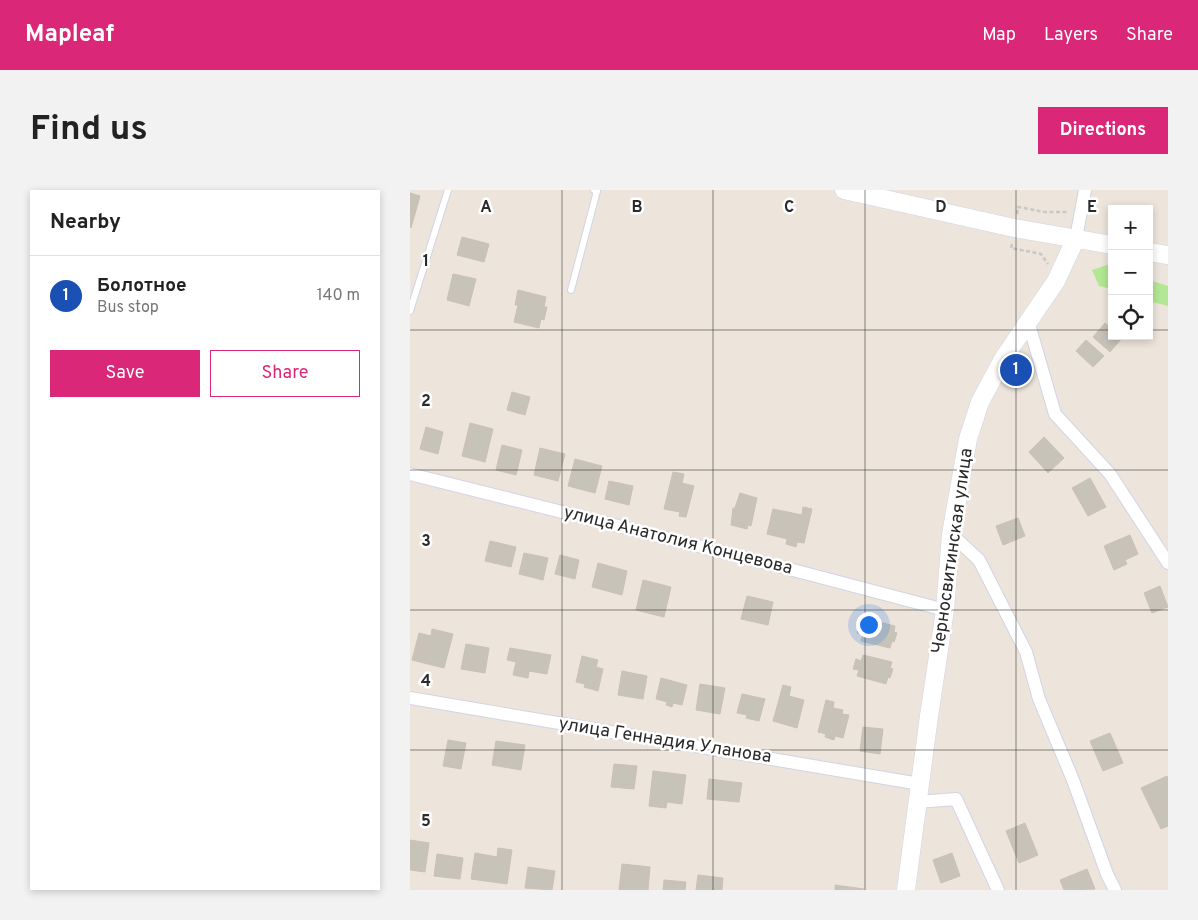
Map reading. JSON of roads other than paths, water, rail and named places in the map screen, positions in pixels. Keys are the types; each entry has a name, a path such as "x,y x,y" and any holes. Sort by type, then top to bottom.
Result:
{"street":[{"path":"844,190 1014,228 1108,244"},
{"path":"1076,238 1085,190"},
{"name":"Черносвитинская улица","path":"906,890 945,610 951,534 968,439 980,402 1003,359 1056,281 1076,238"},
{"path":"1153,253 1168,256"},
{"path":"1028,321 1055,414 1110,474 1168,563"},
{"name":"улица Анатолия Концевова","path":"410,474 945,610"},
{"path":"951,534 979,560 1026,652 1039,699 1073,780 1115,890"},
{"name":"улица Геннадия Уланова","path":"410,698 920,784"},
{"path":"917,802 956,799 998,890"}],"lane":[{"path":"410,311 448,190"},
{"path":"571,290 597,191 594,190"}],"place":[{"name":"Болотное","path":"1016,370"}]}
